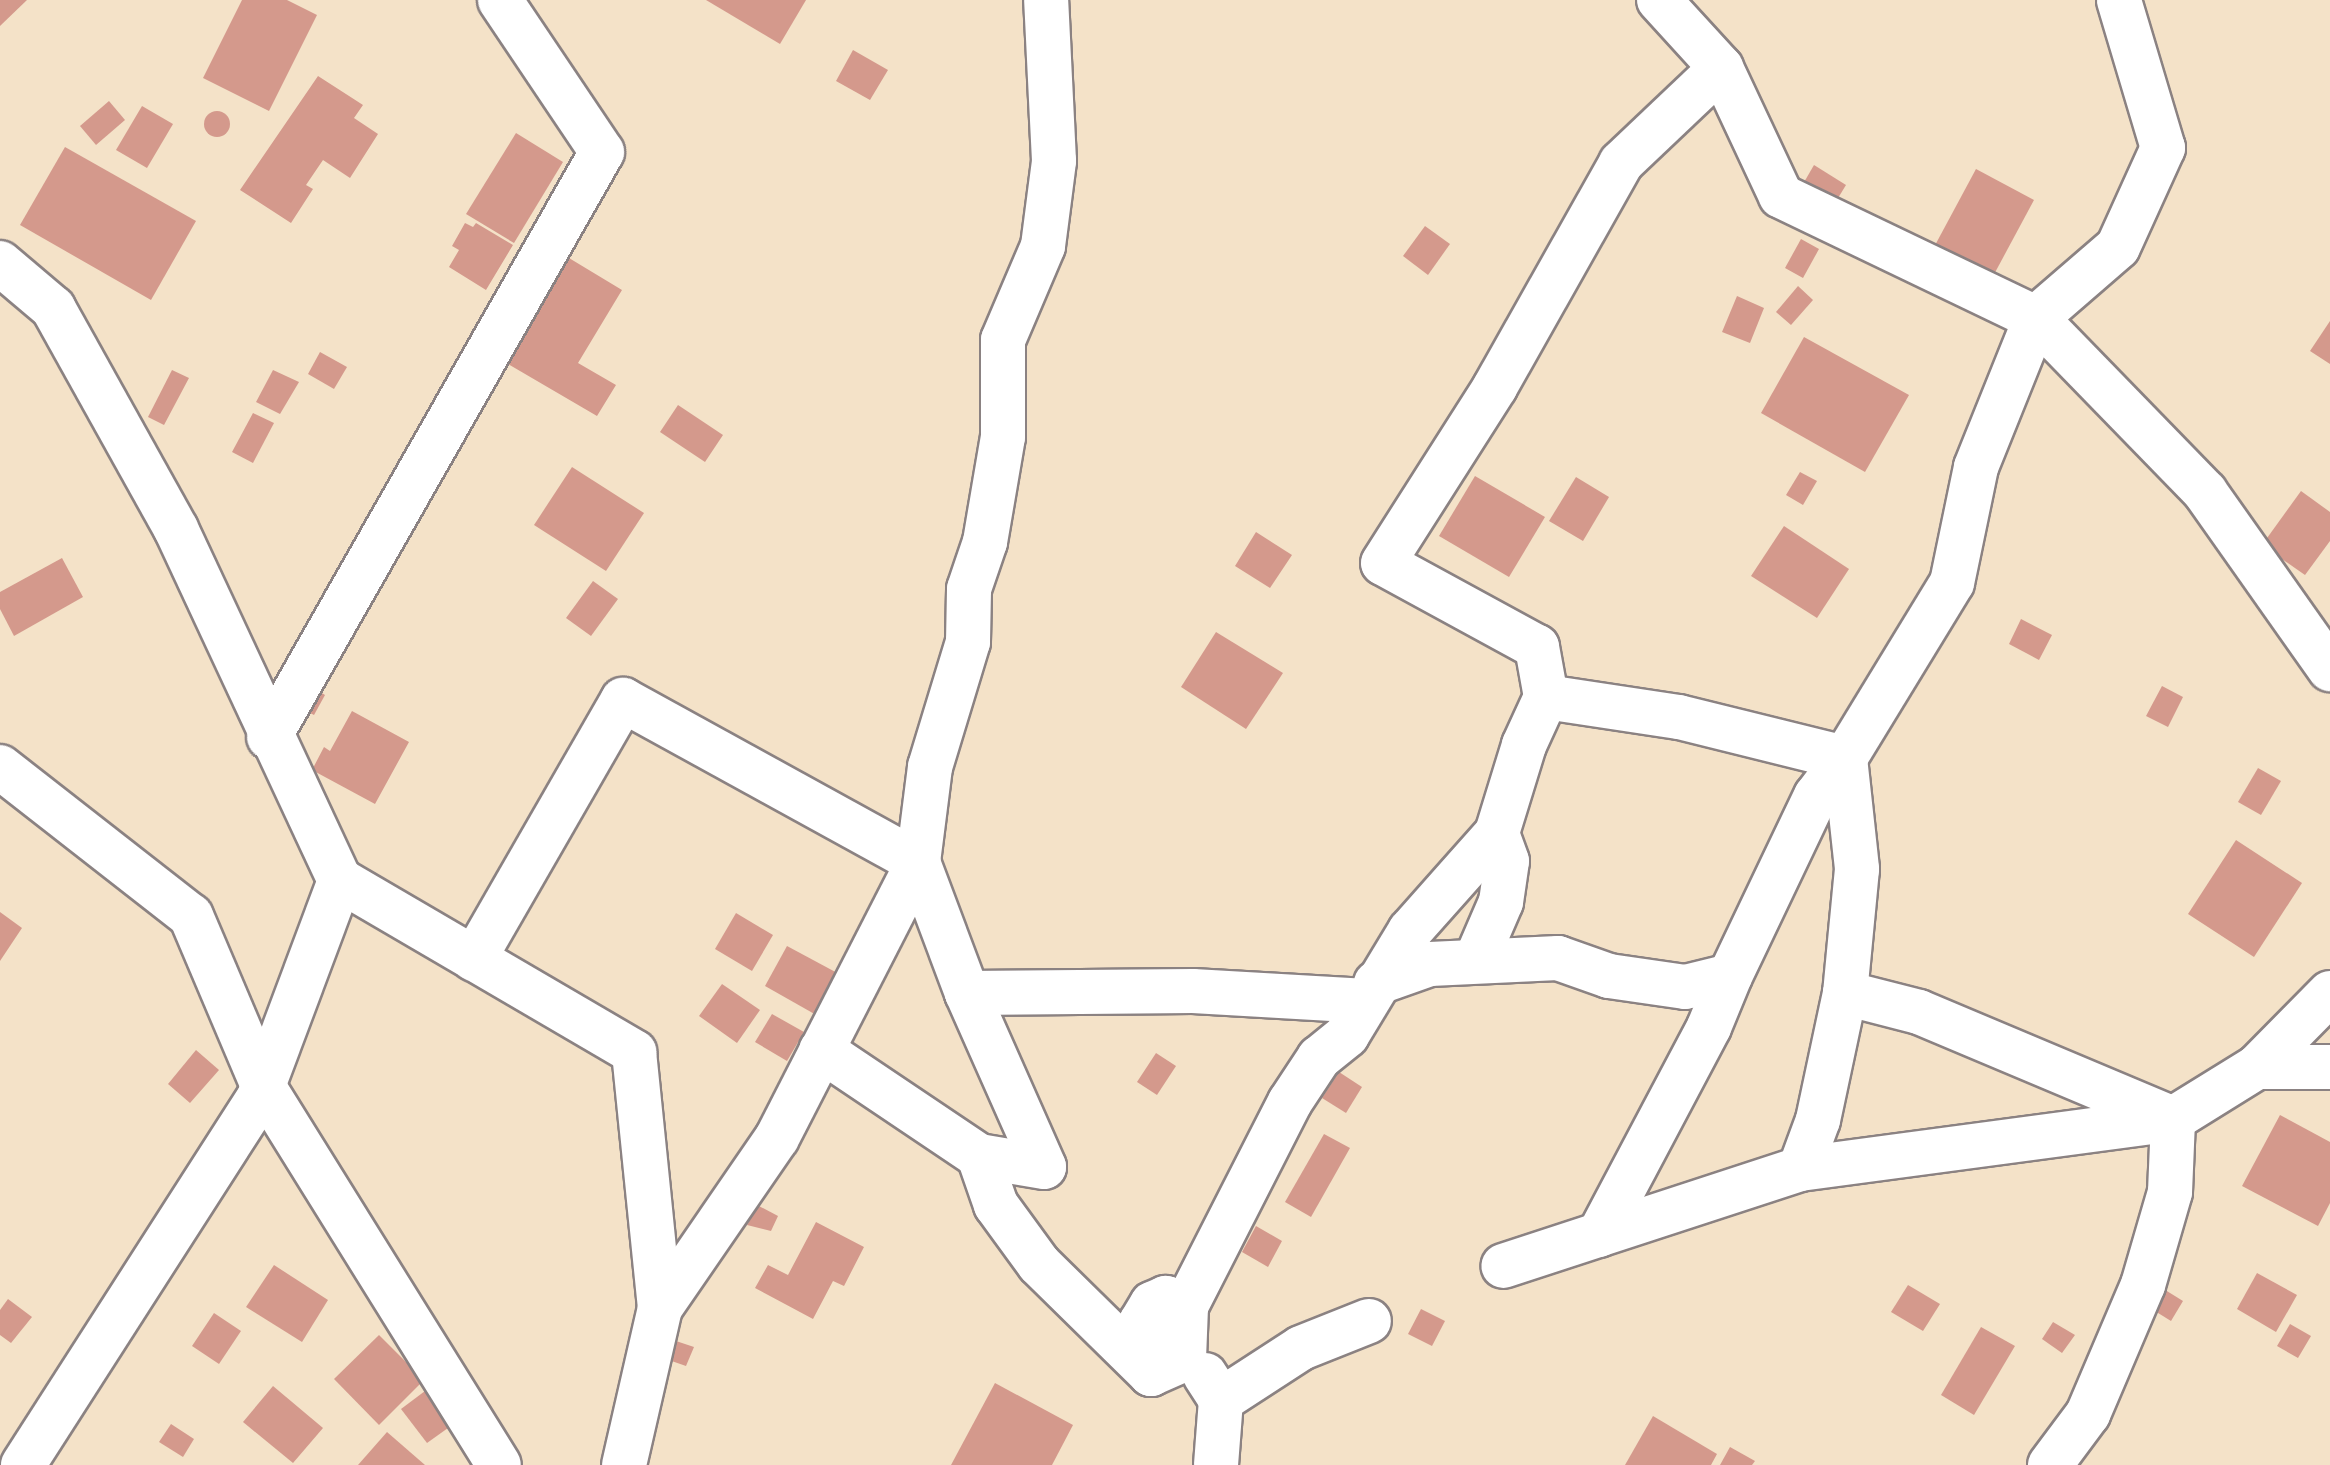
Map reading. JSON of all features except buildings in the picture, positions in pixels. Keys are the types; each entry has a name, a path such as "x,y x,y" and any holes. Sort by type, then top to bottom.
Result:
{"street":[{"path":"269,737 602,152 500,0"},
{"path":"660,1308 777,1138 918,862 930,767 968,642 969,589 985,542 1000,452 1003,340 1043,246 1054,161 1046,0"},
{"path":"1659,0 1721,68 1781,196 2036,318 2205,492 2330,669"},
{"path":"1599,1235 1709,1027 1816,796 1845,758 1952,583 1976,467 2036,318 2118,247 2163,148 2119,0"},
{"path":"1168,1366 1141,1322 1152,1304 1166,1298 1186,1306 1290,1102 1319,1058 1347,1035 1410,931 1497,833 1524,745 1546,697 1537,647 1383,563 1495,387 1621,163 1721,68"},
{"path":"0,263 53,308 176,529 269,737 340,880 634,1052 660,1308 624,1465"},
{"path":"1546,697 1679,717 1845,758"},
{"path":"474,959 623,700 918,862 967,993 1044,1167 979,1156 821,1050"},
{"path":"1800,1169 1818,1120 1845,993 1857,869 1845,758"},
{"path":"0,767 191,916 263,1086 499,1465"},
{"path":"1476,960 1501,902 1507,861 1497,833"},
{"path":"23,1465 263,1086 340,880"},
{"path":"1501,902 1545,959"},
{"path":"967,993 1372,992 1430,964 1558,958 1609,976 1685,987 1730,976"},
{"path":"1845,993 1919,1012 2173,1119"},
{"path":"1503,1266 1800,1169 2173,1119 2257,1067 2330,993"},
{"path":"2257,1067 2330,1067"},
{"path":"2050,1465 2088,1414 2143,1285 2170,1192 2173,1119"},
{"path":"979,1156 996,1205 1039,1264 1168,1366 1209,1379 1221,1400 1216,1465"},
{"path":"1221,1400 1301,1348 1369,1321"}]}
